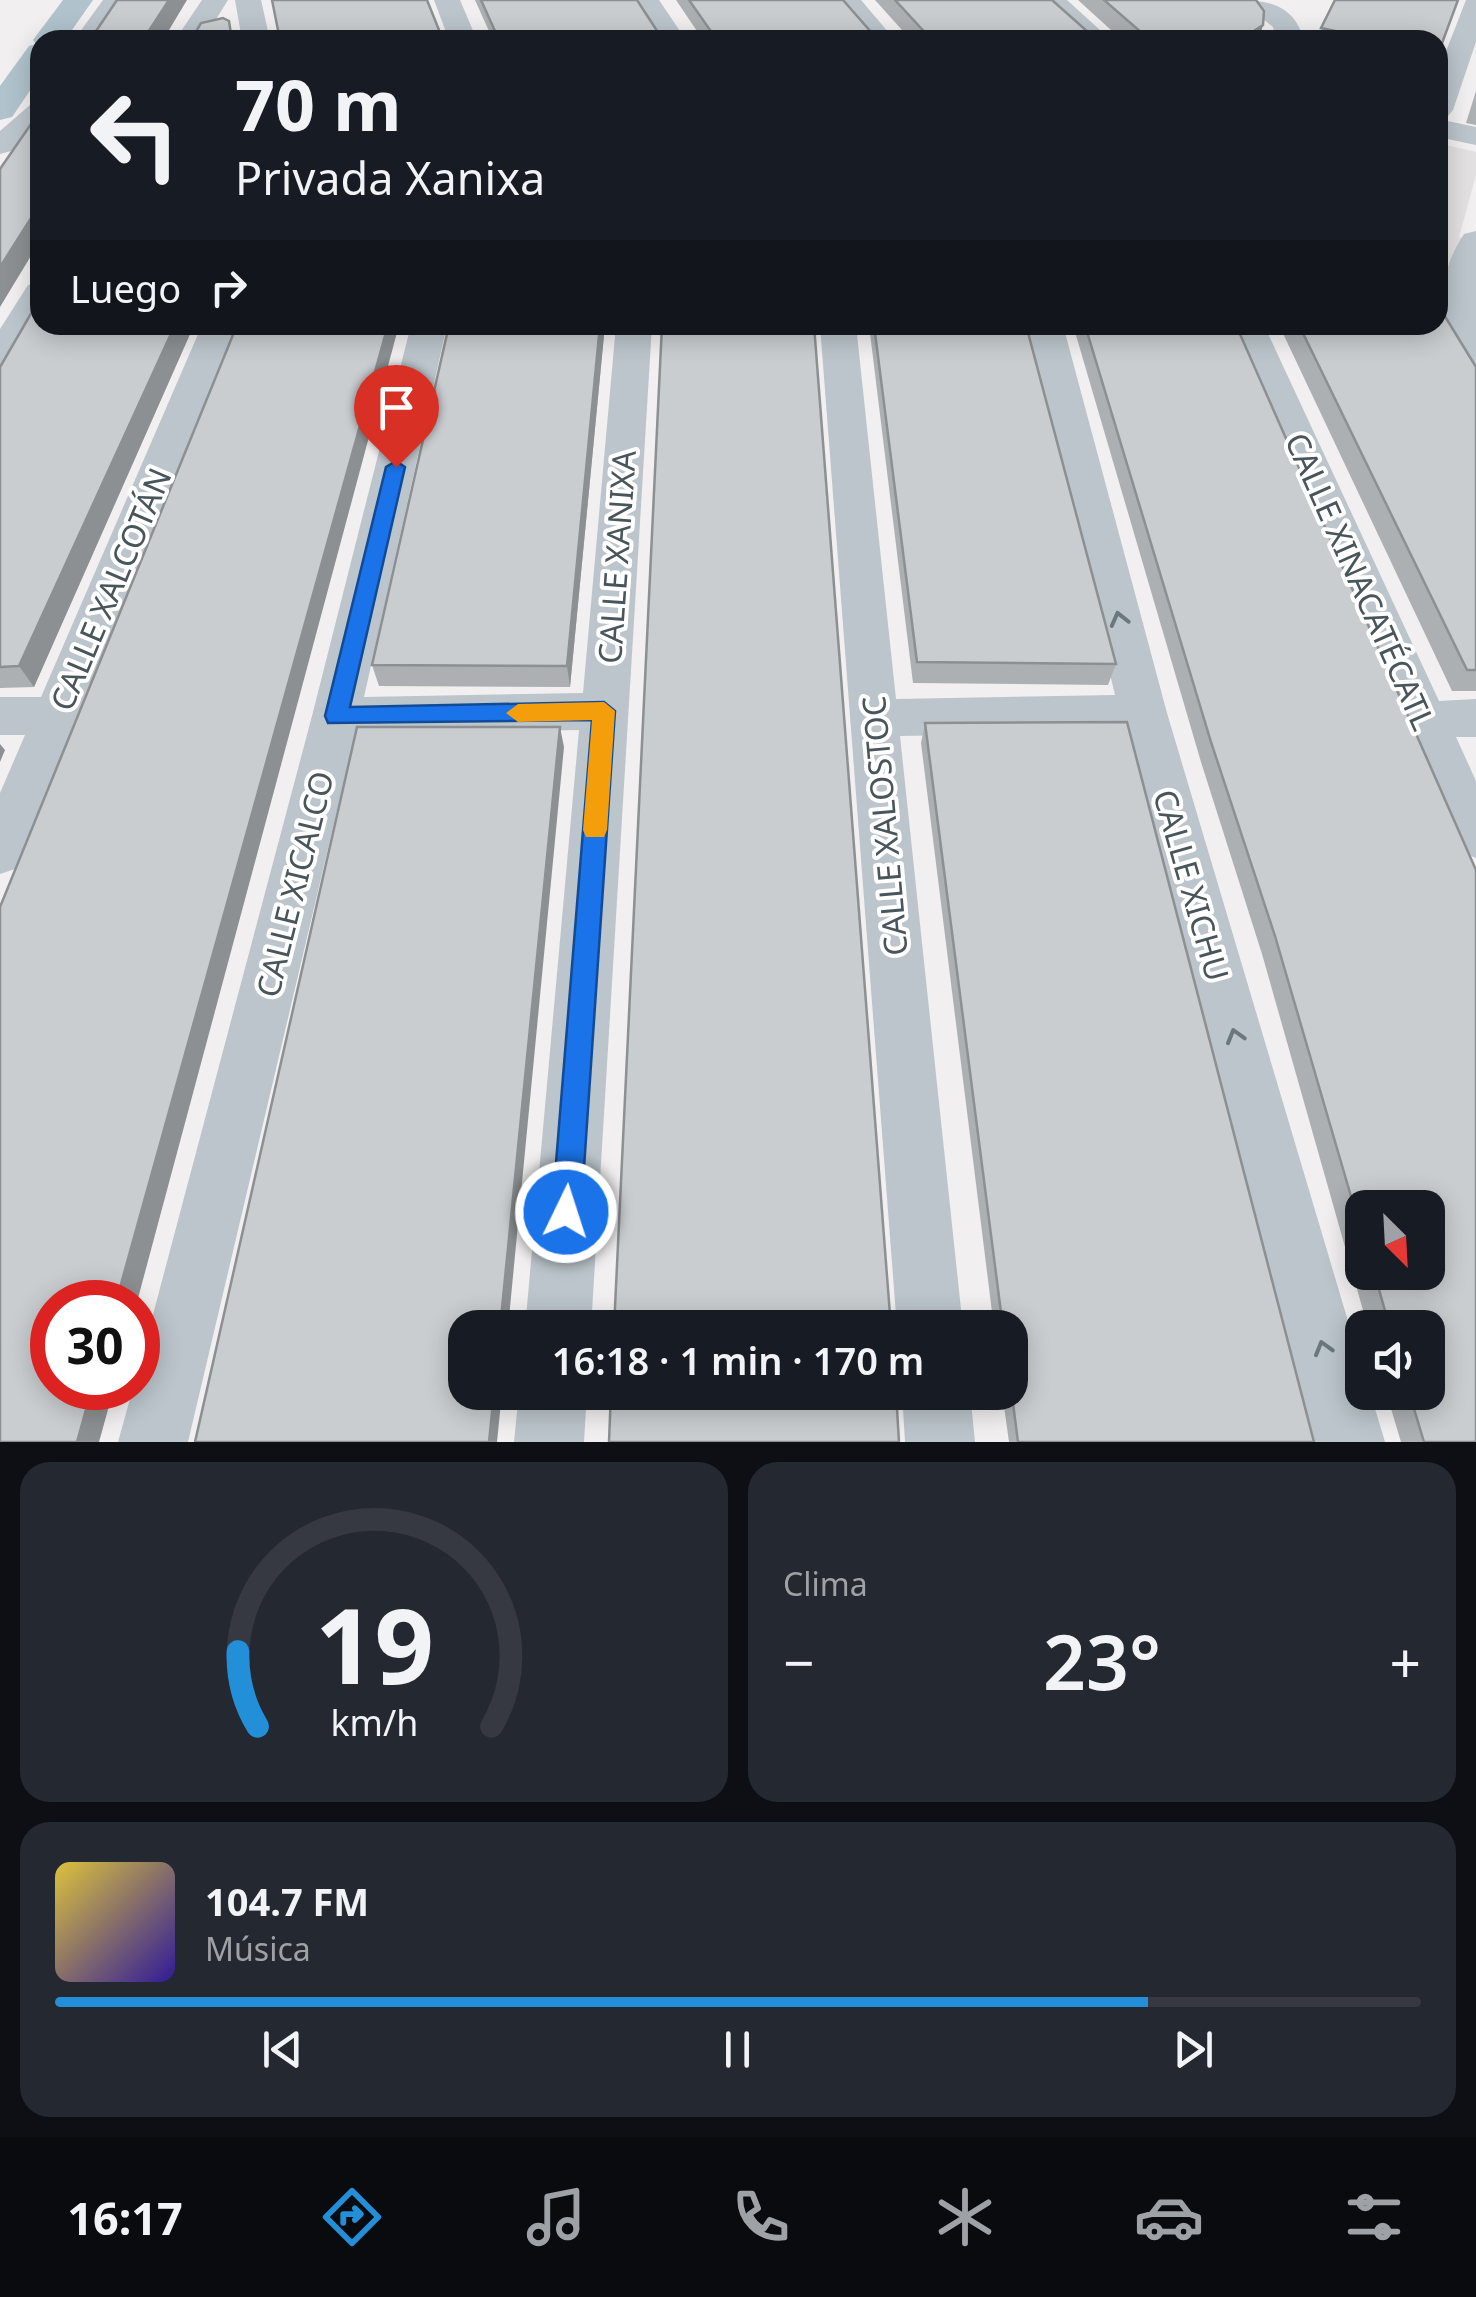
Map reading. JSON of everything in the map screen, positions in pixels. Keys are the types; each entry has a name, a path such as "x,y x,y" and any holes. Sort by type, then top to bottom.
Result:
{"main road":[{"path":"56,30 78,0"},
{"path":"0,110 30,67"}],"street":[{"path":"95,30 116,0"},
{"path":"196,30 215,0"},
{"path":"248,0 254,30"},
{"path":"447,0 459,30"},
{"path":"646,0 666,30"},
{"path":"847,0 872,30"},
{"path":"1052,0 1086,30"},
{"path":"1253,0 1281,30"},
{"path":"1288,30 1302,0"},
{"path":"1448,82 1476,4"},
{"path":"0,145 30,123"},
{"path":"1448,130 1476,136"},
{"path":"1476,241 1456,305 1460,330 1476,358"},
{"path":"0,358 30,308"},
{"name":"CALLE XALCOTÁN","path":"0,852 216,335"},
{"name":"CALLE XICALCO","path":"153,1442 336,716 427,335"},
{"name":"CALLE XANIXA","path":"559,1310 633,335"},
{"name":"CALLE XALOSTOC","path":"839,335 928,1310"},
{"name":"CALLE XICHU","path":"1048,335 1143,713 1350,1442"},
{"name":"CALLE XINACATÉCATL","path":"1251,335 1476,836"},
{"path":"336,716 604,711"},
{"path":"874,718 1143,713"},
{"path":"0,716 56,716"},
{"path":"1424,720 1476,718"},
{"path":"549,1442 552,1410"},
{"path":"937,1410 940,1442"}],"shaded area":[{"path":"1448,145 1476,152 1476,175 1459,237 1468,241 1454,290 1448,288"}],"building":[{"path":"117,0 169,0 150,30 97,30"},
{"path":"272,0 427,0 439,30 278,30"},
{"path":"481,0 637,0 656,30 494,30"},
{"path":"689,0 843,0 869,30 710,30"},
{"path":"895,0 1052,0 1086,30 923,30"},
{"path":"1104,0 1256,0 1264,11 1263,25 1255,30 1138,30"},
{"path":"1335,0 1458,0 1447,30 1321,28"},
{"path":"223,18 229,21 230,30 197,30 201,23"},
{"path":"30,126 30,220 0,267 0,169"},
{"path":"30,315 30,335 170,335 19,666 0,667 0,367"},
{"path":"1448,321 1476,367 1476,670 1467,670 1304,335 1448,335"},
{"path":"233,335 385,335 122,1280 30,1280 30,1410 86,1410 77,1442 0,1442 0,907"},
{"path":"447,335 599,335 567,666 372,665"},
{"path":"662,335 815,335 890,1310 615,1310"},
{"path":"875,335 1029,335 1116,664 917,662"},
{"path":"1088,335 1240,335 1476,870 1476,1442 1424,1442 1414,1410 1445,1410 1445,1310 1385,1310 1379,1290 1445,1290 1445,1190 1349,1190 1275,936 1211,742"},
{"path":"1127,722 1314,1442 1018,1442 1014,1410 1028,1410 1028,1310 1001,1310 925,723"},
{"path":"357,727 560,727 502,1310 448,1310 448,1410 492,1410 489,1442 195,1442"},
{"path":"610,1410 897,1410 899,1442 609,1442"}],"slow traffic":[{"path":"518,713 604,711 595,830"}],"route":[{"path":"396,467 336,716 604,711 566,1212"}]}
